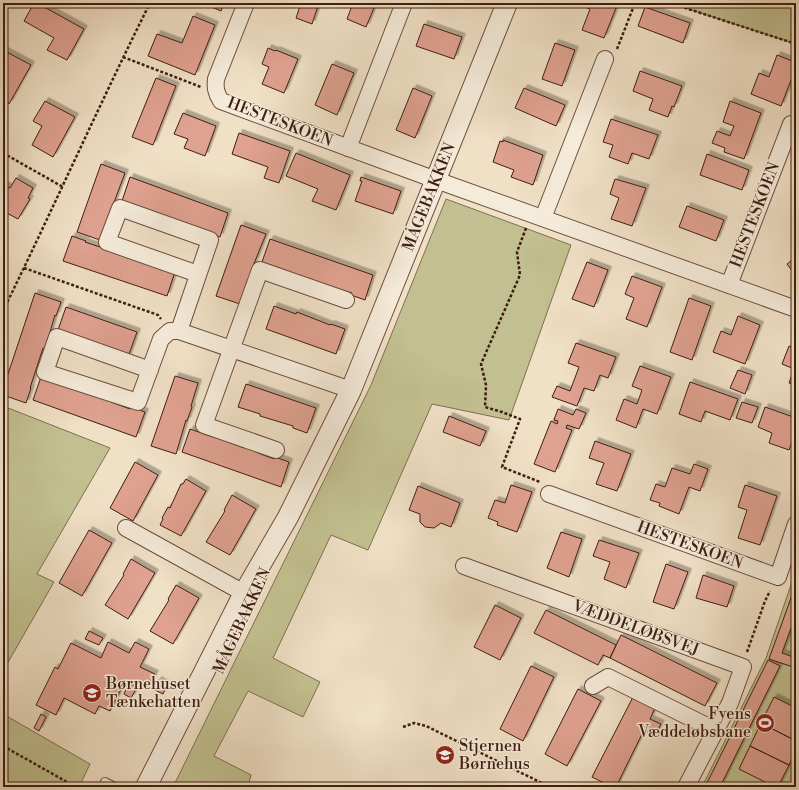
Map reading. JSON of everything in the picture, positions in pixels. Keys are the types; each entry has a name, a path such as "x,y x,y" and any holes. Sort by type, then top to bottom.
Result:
{"street":[{"name":"HESTESKOEN","path":"246,3 216,79 217,94 221,100 227,104 796,309"},
{"name":"HESTESKOEN","path":"348,148 404,3"},
{"name":"MÅGEBAKKEN","path":"146,787 244,593 288,517 351,390 506,3"},
{"path":"537,216 605,59"},
{"name":"HESTESKOEN","path":"729,285 791,124"},
{"path":"150,370 57,337 45,372 138,402 150,370 161,339 174,331 198,274 210,240 120,208 107,242 198,274"},
{"path":"276,450 204,425 260,270 346,300"},
{"path":"174,331 232,349 351,390"},
{"name":"HESTESKOEN","path":"549,494 778,577"},
{"name":"MÅGEBAKKEN","path":"161,787 255,599 288,517"},
{"path":"778,577 796,524"},
{"name":"MÅGEBAKKEN","path":"126,528 244,593"},
{"name":"VÆDDELØBSVEJ","path":"464,566 743,667"},
{"path":"686,787 730,703 743,667"},
{"path":"593,686 608,677 715,730"}],"lane":[{"path":"105,782 114,787"}],"path":[{"path":"3,311 150,3"},
{"path":"605,59 615,54 635,3"},
{"path":"670,3 796,44"},
{"path":"123,57 217,94"},
{"path":"3,153 63,187"},
{"path":"537,216 517,252 520,275 481,364 486,385 485,407 520,419 502,467 546,485 549,494"},
{"path":"24,268 158,315 174,331"},
{"path":"743,667 748,647 765,601 778,577"},
{"path":"403,727 414,723 426,726 550,787"},
{"path":"3,746 76,787"}],"shaded area":[{"path":"670,3 796,3 796,44"},
{"path":"446,199 571,245 509,420 432,404 368,550 331,535 273,658 320,682 303,717 248,691 214,756 251,775 248,787 173,787 371,385"},
{"path":"3,406 110,448 37,574 54,582 3,671"},
{"name":"Fyens Væddeløbsbane","path":"796,570 796,787 702,787 766,658"},
{"path":"3,714 90,764 79,787 3,787"}],"building":[{"path":"34,3 37,3 84,29 67,60 47,50 54,38 24,21"},
{"path":"202,3 224,3 221,11"},
{"path":"301,3 319,3 312,24 296,18"},
{"path":"353,3 376,3 366,27 347,19"},
{"path":"454,3 471,3 469,8"},
{"path":"618,3 604,38 582,30 590,9 577,4"},
{"path":"645,7 690,23 683,43 638,26"},
{"path":"193,16 215,25 195,75 148,56 157,34 182,43"},
{"path":"424,24 462,37 454,59 416,46"},
{"path":"555,43 575,50 562,86 542,79"},
{"path":"268,48 298,59 284,93 262,84 269,67 262,64"},
{"path":"3,50 31,65 9,104 3,100"},
{"path":"777,55 795,62 796,59 796,71 795,70 781,106 751,94 759,73 769,77"},
{"path":"332,64 354,73 337,115 315,105"},
{"path":"640,71 682,86 674,107 672,106 668,117 649,110 653,99 633,91"},
{"path":"156,78 176,86 153,145 132,137"},
{"path":"413,88 432,96 415,138 396,130"},
{"path":"524,88 565,105 556,126 515,108"},
{"path":"45,101 75,117 53,157 32,145 42,126 33,121"},
{"path":"730,101 761,113 744,159 724,152 725,148 712,143 717,131 730,136 734,126 723,122"},
{"path":"183,113 216,126 205,156 184,148 188,139 174,134"},
{"path":"611,119 658,135 649,159 632,153 628,164 609,157 613,145 603,142"},
{"path":"239,133 290,151 279,183 264,178 268,167 232,154"},
{"path":"503,140 543,155 533,185 511,177 514,170 493,162 500,141 503,142"},
{"path":"296,153 350,175 336,210 312,201 318,189 286,176"},
{"path":"707,154 749,170 742,190 700,175"},
{"path":"101,164 125,173 100,240 77,232"},
{"path":"130,177 228,213 220,237 122,201"},
{"path":"361,177 401,191 393,214 355,201 362,181 360,181"},
{"path":"16,178 33,188 28,198 30,199 18,219 3,211 3,184 10,188"},
{"path":"615,179 646,188 632,226 611,219 619,198 610,194"},
{"path":"687,206 724,220 716,241 679,227"},
{"path":"241,225 266,234 253,266 254,267 249,282 247,281 240,304 216,296"},
{"path":"72,236 86,241 85,242 175,272 167,296 63,261"},
{"path":"270,239 373,275 365,300 351,295 352,293 332,287 331,289 318,284 319,282 284,272 285,270 262,262"},
{"path":"796,257 796,276 787,264"},
{"path":"587,262 608,270 594,307 572,299"},
{"path":"632,276 662,287 647,327 626,319 634,298 625,294"},
{"path":"35,293 61,302 56,316 55,315 45,349 43,348 26,403 3,395 3,389"},
{"path":"689,298 711,306 692,360 670,352"},
{"path":"274,306 296,314 297,312 330,325 331,324 345,329 336,354 266,329"},
{"path":"66,307 137,332 128,357 58,330"},
{"path":"738,316 760,325 745,364 713,352 721,331 731,335"},
{"path":"576,343 616,357 608,378 600,375 594,391 584,388 577,406 552,397 557,386 570,391 579,367 568,363"},
{"path":"789,346 796,349 796,385 789,383 794,369 782,364"},
{"path":"640,366 671,377 657,414 643,409 636,428 616,420 624,399 637,404 642,390 632,386"},
{"path":"738,370 752,375 745,394 730,388"},
{"path":"175,376 198,383 191,406 192,407 187,421 186,420 176,454 151,446"},
{"path":"41,377 111,400 111,402 130,409 131,407 145,412 136,437 33,400"},
{"path":"690,382 738,399 730,420 705,411 701,422 679,414"},
{"path":"246,384 316,408 307,433 293,428 293,426 260,416 260,414 238,407"},
{"path":"742,402 758,407 752,423 736,418"},
{"path":"765,407 796,418 796,431 789,450 769,443 772,433 758,427"},
{"path":"558,409 573,415 576,409 586,413 579,429 567,425 566,428 572,430 555,472 534,464 551,421 557,424 558,421 554,420"},
{"path":"449,416 486,431 480,446 443,432"},
{"path":"190,429 258,452 274,459 275,457 289,462 281,487 182,452"},
{"path":"595,441 631,454 617,491 596,484 604,463 589,458"},
{"path":"135,462 158,475 133,521 110,508"},
{"path":"694,464 708,469 700,491 689,487 679,514 659,506 660,503 650,500 656,484 665,487 672,468 690,474"},
{"path":"186,479 206,491 181,536 160,525 163,519 162,518 168,507 170,508 181,484 183,484"},
{"path":"511,485 532,492 517,532 497,525 498,522 488,518 495,500 505,503"},
{"path":"745,485 777,496 760,545 738,538 747,510 738,507"},
{"path":"418,486 460,503 451,527 441,523 434,528 425,527 420,522 420,514 409,510"},
{"path":"232,495 256,509 230,555 206,542 225,511 224,510"},
{"path":"89,530 112,543 82,596 59,583"},
{"path":"561,532 582,539 569,577 547,568"},
{"path":"599,540 639,553 626,588 604,579 610,562 593,556"},
{"path":"131,559 155,573 128,619 105,605 124,575 123,574"},
{"path":"666,564 688,572 674,609 653,602"},
{"path":"703,575 734,586 727,607 696,598"},
{"path":"796,584 796,630 791,628 782,653 796,658 796,668 769,659"},
{"path":"176,585 199,598 173,644 150,631 169,600 168,599"},
{"path":"495,605 521,618 500,660 474,647"},
{"path":"546,610 616,645 610,658 603,655 598,665 534,633"},
{"path":"89,631 103,638 99,645 85,639"},
{"path":"621,635 717,683 705,706 610,658"},
{"path":"108,642 129,653 135,642 149,649 140,667 155,674 147,688 132,681 131,684 137,687 131,698 124,694 128,685 124,683 110,711 99,706 95,714 64,698 56,715 36,705 55,667 58,669 71,643 101,658"},
{"path":"768,660 780,666 720,787 705,787"},
{"path":"531,666 554,677 523,741 500,729"},
{"path":"158,680 167,685 163,694 153,689"},
{"path":"796,680 796,692 791,690"},
{"path":"578,689 601,701 567,766 545,754"},
{"path":"633,697 655,708 650,719 661,724 655,735 644,730 616,787 612,787 592,777"},
{"path":"774,697 796,708 796,741 761,723"},
{"path":"41,714 46,717 39,731 34,728"},
{"path":"761,723 796,741 796,750 789,765 750,746"},
{"path":"750,746 789,765 778,787 775,787 739,769"}],"place":[{"name":"Børnehuset Tænkehatten","path":"92,693"},
{"name":"Fyens Væddeløbsbane","path":"765,723"},
{"name":"Stjernen Børnehus","path":"445,755"}]}
